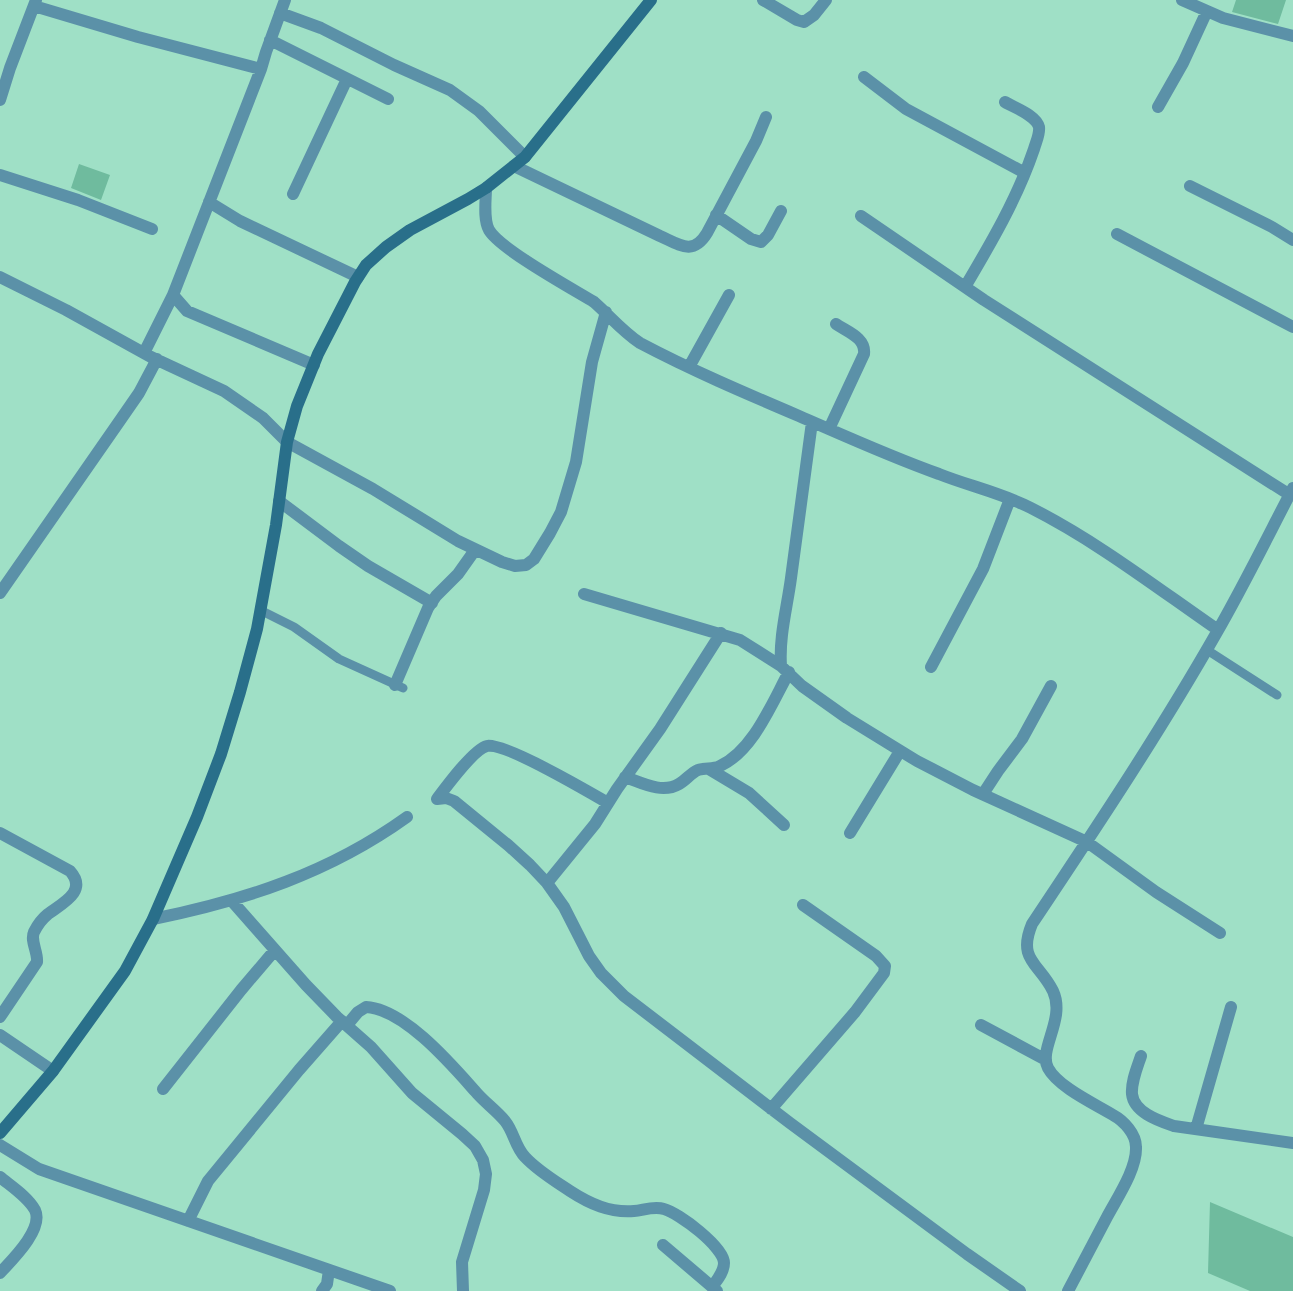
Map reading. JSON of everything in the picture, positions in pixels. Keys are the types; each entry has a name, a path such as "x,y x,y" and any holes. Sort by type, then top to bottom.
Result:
{"street":[{"path":"144,353 172,295 209,202 261,69 284,0"},
{"path":"0,1134 53,1071 125,971 153,919 197,817 221,754 240,692 260,610 279,501 286,442 297,406 314,365 342,305 358,277 366,264 402,235 468,200 525,157 651,0"},
{"path":"763,0 797,20 804,22 826,0"},
{"path":"1182,0 1242,23 1293,36"},
{"path":"0,100 35,3 138,37 261,69"},
{"path":"1158,107 1183,63 1207,11"},
{"path":"280,12 335,35 394,65 450,90 479,112 525,157"},
{"path":"270,40 388,99"},
{"path":"864,77 906,109 1025,173"},
{"path":"293,194 347,79"},
{"path":"965,287 1010,209 1039,134 1037,122 1005,102"},
{"path":"514,166 684,247 693,247 702,241 756,141 766,117"},
{"path":"0,175 78,200 152,229"},
{"path":"1190,186 1272,227 1293,240"},
{"path":"486,188 488,229 496,239 594,302 606,312 615,324 633,339 689,367 812,422 939,474 1010,499 1058,523 1100,548 1218,630"},
{"path":"209,202 240,221 358,277"},
{"path":"716,215 751,239 761,242 768,235 781,211"},
{"path":"861,216 965,287 1291,491 1207,650 1087,842 1032,924 1027,935 1026,946 1029,957 1052,990 1057,1002 1057,1016 1048,1045 1047,1068 1066,1086 1117,1117 1133,1135 1136,1147 1129,1175 1068,1291"},
{"path":"1117,234 1293,327"},
{"path":"0,277 66,310 157,360 224,391 244,403 263,418 286,442 373,489 458,541 502,562 515,566 526,565 534,559 560,512 576,462 592,362 606,312"},
{"path":"172,295 187,311 314,365"},
{"path":"689,367 729,295"},
{"path":"829,429 864,354 865,348 864,343 836,324"},
{"path":"0,593 116,426 157,360"},
{"path":"625,777 663,788 673,787 695,771 722,766 746,745 762,722 785,669 780,648 781,631 791,581 812,422"},
{"path":"931,667 983,569 1010,499"},
{"path":"279,501 354,556 432,603"},
{"path":"399,686 417,630 432,603 458,574 475,550"},
{"path":"584,594 722,633 740,640 785,669 802,686 900,751 983,794 1087,842 1156,892 1220,933"},
{"path":"548,883 590,831 625,777 660,729 722,633"},
{"path":"983,794 1028,730 1051,686"},
{"path":"608,803 510,752 488,746 481,749 472,758 437,799 446,798 465,809 548,883 564,907 589,956 612,985 771,1109 1020,1291"},
{"path":"850,833 900,751"},
{"path":"708,769 749,793 784,825"},
{"path":"153,919 198,910 307,874 347,855 407,817"},
{"path":"0,833 70,871 76,877 74,892 68,901 46,915 34,932 37,962 0,1017"},
{"path":"231,900 306,985 371,1048 412,1093 475,1146 483,1160 486,1174 484,1190 462,1262 463,1291"},
{"path":"771,1109 855,1012 881,980 884,973 885,966 876,956 802,904"},
{"path":"163,1089 275,950"},
{"path":"188,1221 208,1181 299,1070 344,1023 366,1007 379,1010 403,1023 444,1058 502,1117 525,1158 541,1172 585,1200 606,1209 617,1212 658,1208 680,1216 714,1246 722,1256 723,1269 714,1289 663,1245"},
{"path":"1196,1129 1230,1007"},
{"path":"981,1025 1046,1060"},
{"path":"0,1035 53,1071"},
{"path":"1141,1056 1132,1087 1132,1096 1136,1104 1144,1112 1174,1126 1293,1143"},
{"path":"0,1145 39,1169 390,1291"},
{"path":"0,1177 32,1205 37,1218 32,1233 22,1248 0,1273"},
{"path":"322,1291 327,1284 329,1270"}],"lane":[{"path":"260,610 294,627 338,659 399,686"},
{"path":"1207,650 1276,695"}],"building":[{"path":"1236,0 1286,0 1278,24 1232,12"},
{"path":"79,164 110,175 101,200 71,188"},
{"path":"1210,1202 1293,1237 1293,1291 1250,1291 1208,1273"}]}
